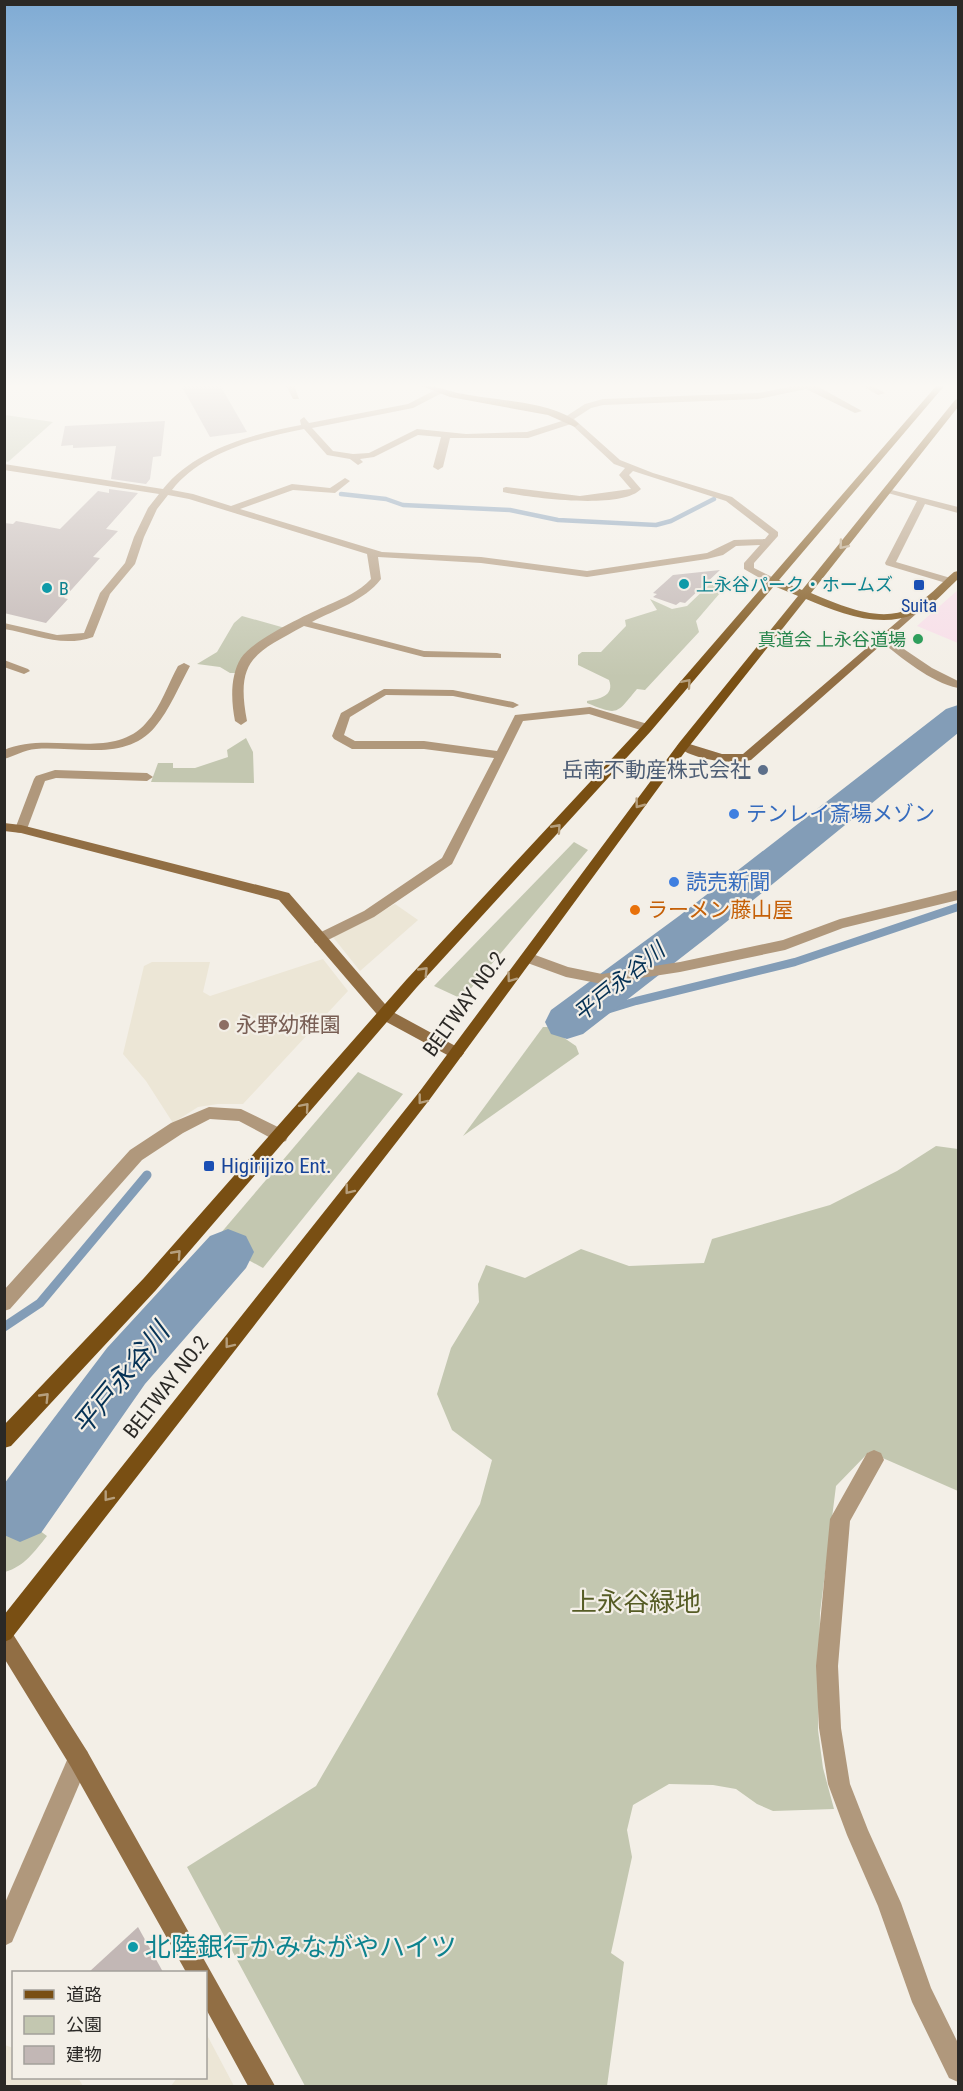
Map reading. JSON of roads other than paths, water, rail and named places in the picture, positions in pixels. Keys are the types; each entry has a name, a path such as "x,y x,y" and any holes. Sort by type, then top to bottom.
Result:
{"main road":[{"name":"BELTWAY NO.2","path":"4,1439 150,1284 412,983 647,728 774,582 856,483"},
{"name":"BELTWAY NO.2","path":"4,1632 425,1095 682,746 892,483"},
{"path":"774,582 858,613 888,617 912,612 954,578"}],"street":[{"path":"105,483 190,496 372,552 481,560 587,574 706,556 719,553 734,543 767,542"},
{"path":"4,626 45,636 77,640 89,635 105,593 130,564 139,537 153,508 176,483"},
{"path":"231,510 292,486 332,491 343,483"},
{"path":"507,490 580,499 631,493 636,489 630,483"},
{"path":"677,483 729,499 775,534 749,563 749,569 774,582"},
{"path":"886,490 958,510"},
{"path":"922,500 890,563 954,578"},
{"path":"241,721 240,680 247,657 301,622 367,592 376,579 372,552"},
{"path":"682,746 724,759 747,758 912,612"},
{"path":"301,622 424,654 497,656"},
{"path":"883,638 931,671 958,684"},
{"path":"4,663 24,671"},
{"path":"4,755 21,748 42,745 98,746 127,742 138,737 150,727 184,666"},
{"path":"501,755 424,745 352,745 338,736 345,715 384,692 453,693 513,705"},
{"path":"320,939 369,914 447,861 519,718 590,710 647,728"},
{"path":"21,829 40,779 55,774 147,777"},
{"path":"4,827 21,829 284,896 386,1015 456,1053"},
{"path":"527,957 566,972 602,979 785,945 840,924 958,895"},
{"path":"4,1303 136,1155 177,1128 209,1113 230,1114 243,1116 280,1136"},
{"path":"874,1460 840,1519 827,1666 830,1728 839,1784 858,1835 889,1903 921,1993 958,2069"},
{"path":"4,1638 79,1759 198,1971"},
{"path":"4,1934 79,1759"},
{"path":"207,1987 262,2086"}],"waterway":[{"path":"341,494 386,499 403,505 510,510 558,520 656,525 671,521 714,499"},
{"name":"平戸永谷川","path":"567,1022 694,926 958,716"},
{"name":"平戸永谷川","path":"567,1022 636,1001 795,962 958,907"},
{"path":"4,1327 40,1303 147,1175"},
{"name":"平戸永谷川","path":"20,1512 126,1366 228,1252"}],"place":[{"name":"上永谷パーク・ホームズ","path":"684,584"},
{"name":"Suita","path":"919,585"},
{"name":"B","path":"47,588"},
{"name":"真道会 上永谷道場","path":"918,639"},
{"name":"岳南不動産株式会社","path":"763,770"},
{"name":"テンレイ斎場メゾン","path":"734,814"},
{"name":"読売新聞","path":"674,882"},
{"name":"ラーメン藤山屋","path":"635,910"},
{"name":"永野幼稚園","path":"224,1025"},
{"name":"Higirijizo Ent.","path":"209,1166"},
{"name":"北陸銀行かみながやハイツ","path":"133,1947"}],"park label":[{"name":"上永谷緑地","path":"636,1602"}]}
